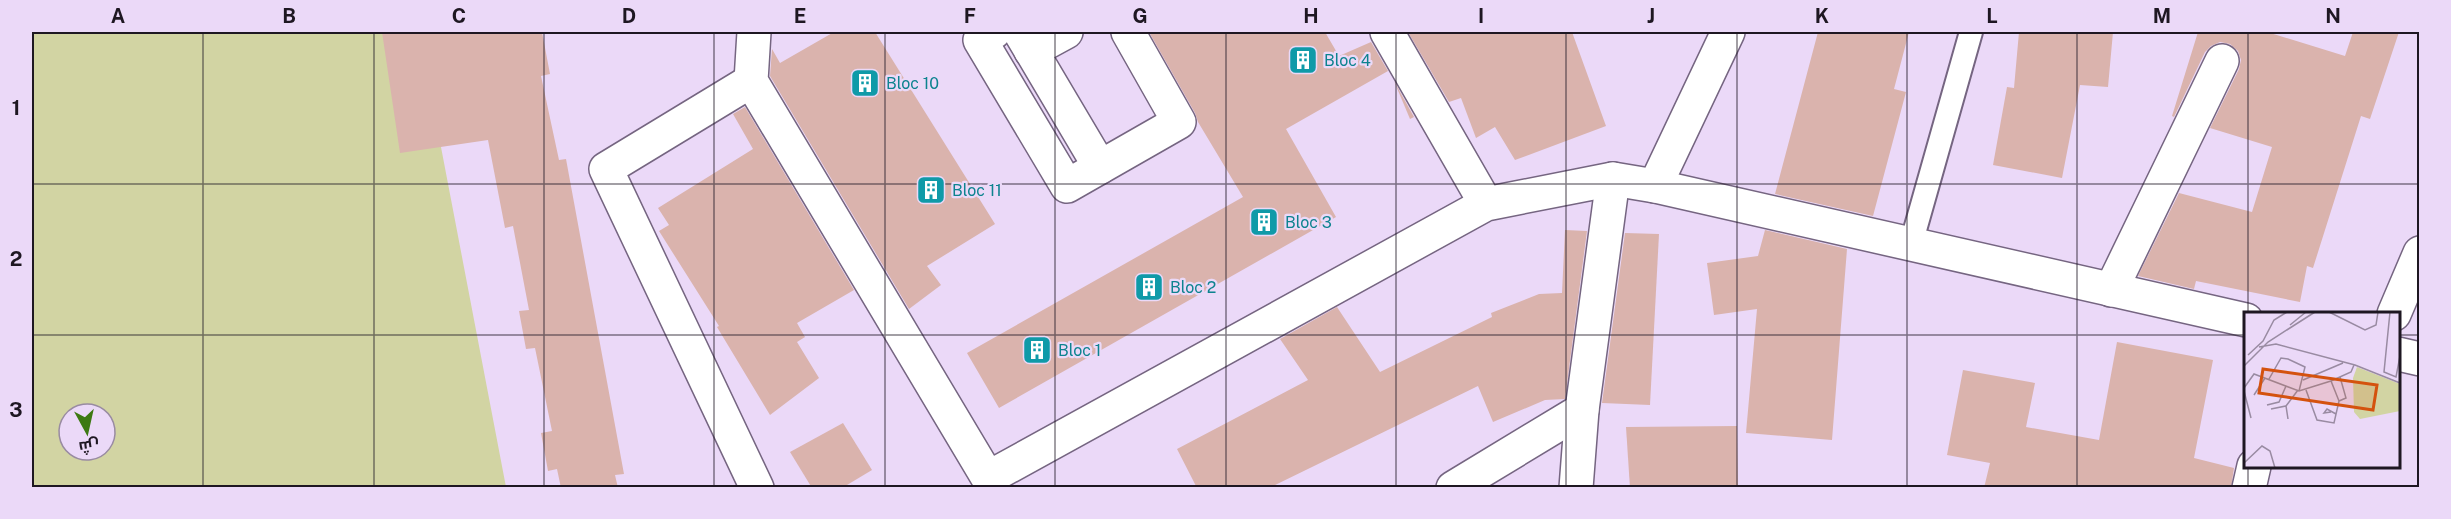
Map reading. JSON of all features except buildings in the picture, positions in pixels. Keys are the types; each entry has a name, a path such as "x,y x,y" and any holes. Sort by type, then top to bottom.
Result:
{"street":[{"path":"754,32 751,81 980,483 1486,204 1612,179 1655,186 2244,320"},
{"path":"994,32 980,40 1067,186 1179,122 1128,32"},
{"path":"1066,32 1026,41 1100,167"},
{"path":"1387,32 1486,204"},
{"path":"1655,186 1728,32"},
{"path":"2111,290 2222,61"},
{"path":"751,81 606,169 757,488"},
{"path":"1576,488 1582,410 1612,179"},
{"path":"2395,312 2420,253"},
{"path":"2400,354 2420,359"},
{"path":"1453,488 1582,410"},
{"path":"2248,488 2253,468"}],"lane":[{"path":"1911,244 1971,32"}],"green space":[{"path":"32,32 419,32 506,487 32,487"}],"place":[{"name":"Bloc 4","path":"1303,60"},
{"name":"Bloc 10","path":"865,83"},
{"name":"Bloc 11","path":"931,190"},
{"name":"Bloc 3","path":"1264,222"},
{"name":"Bloc 2","path":"1149,287"},
{"name":"Bloc 1","path":"1037,350"}]}
